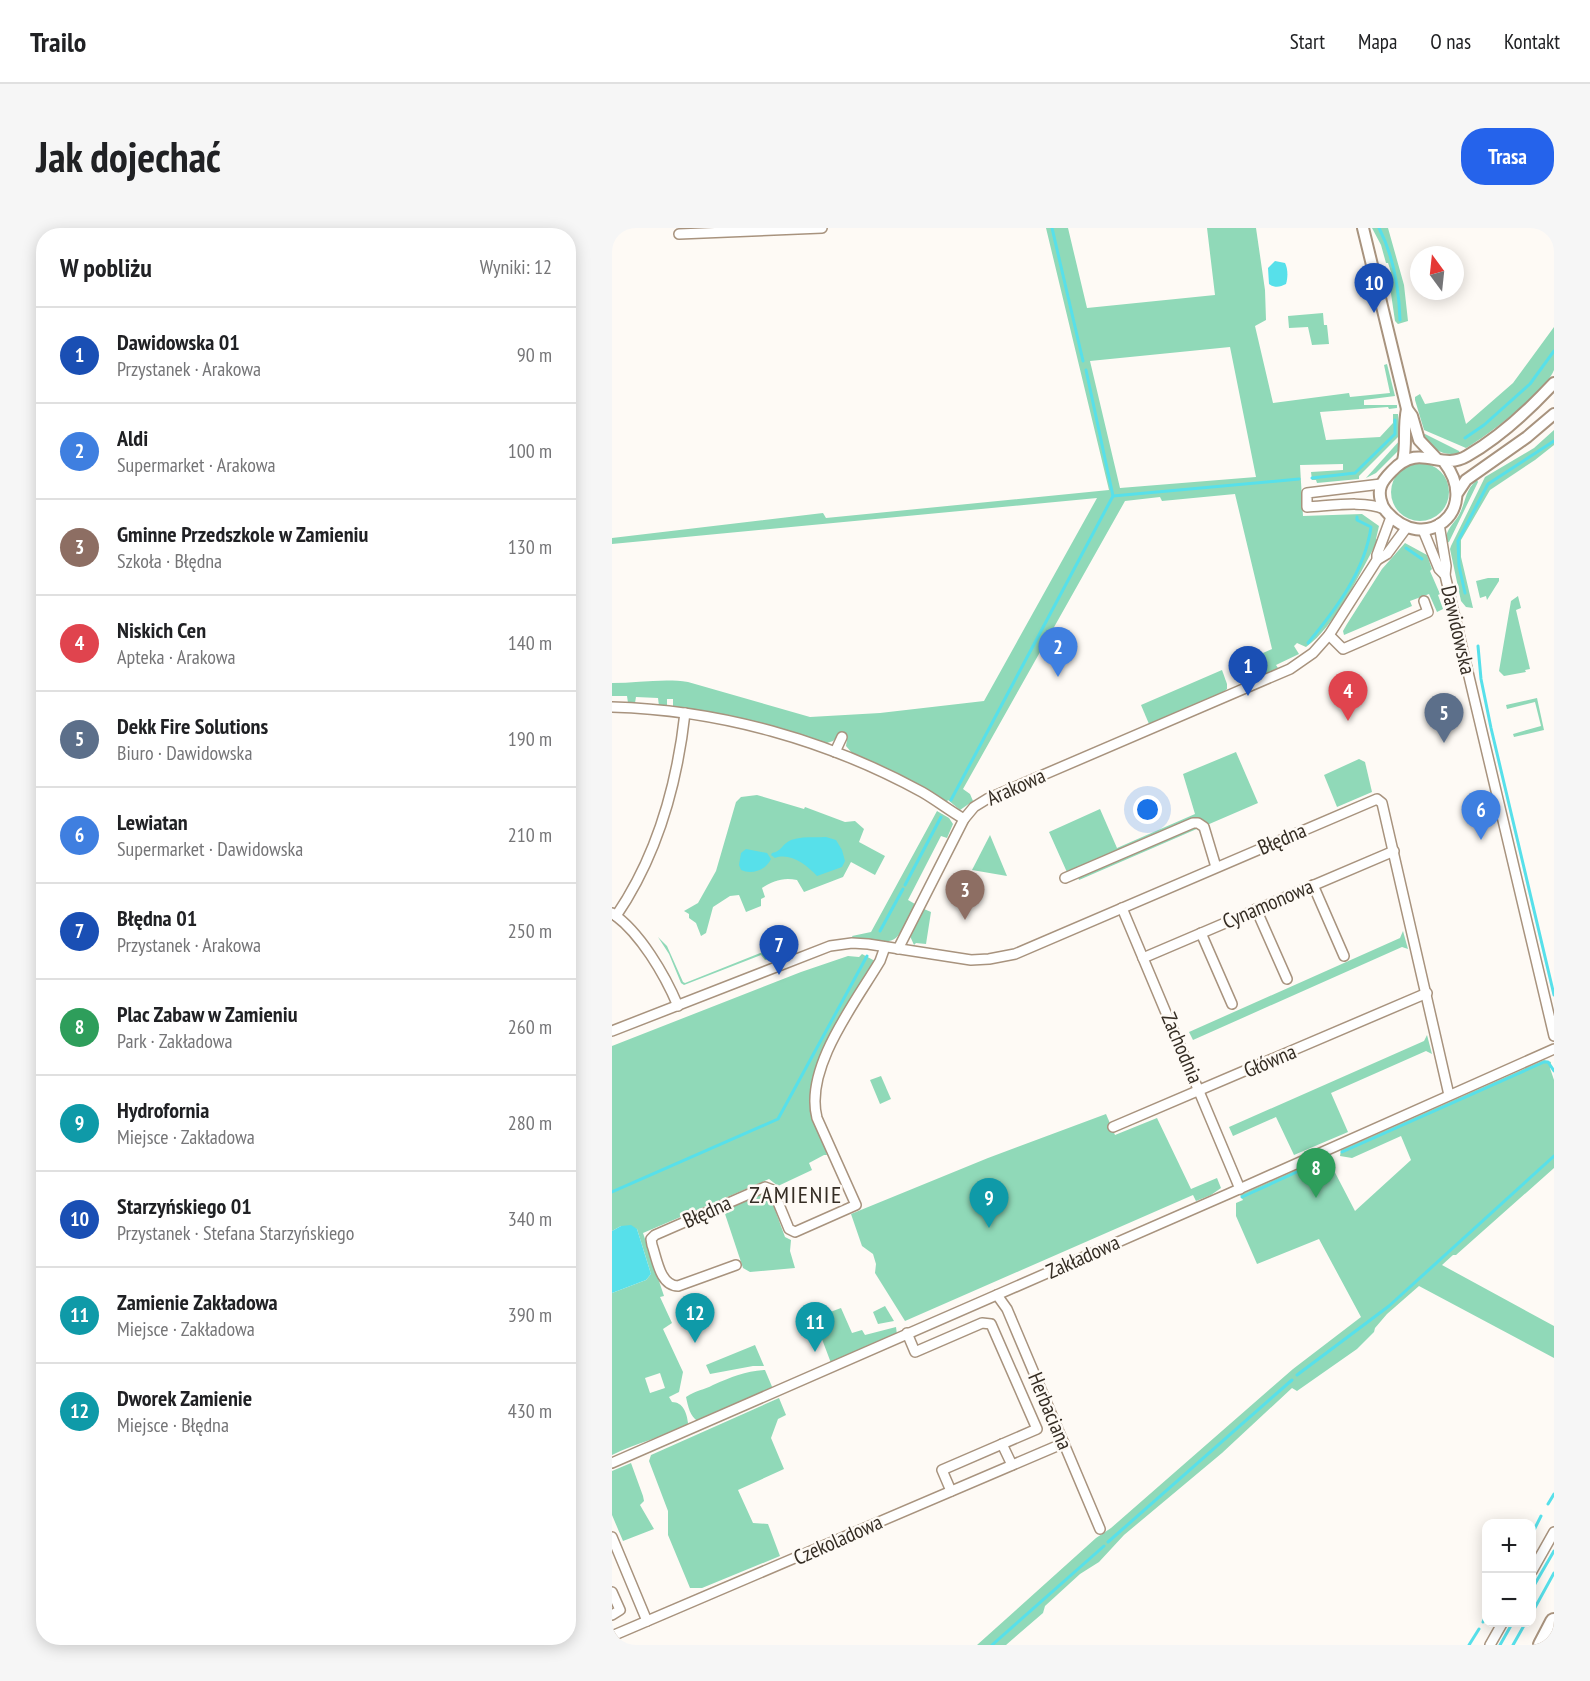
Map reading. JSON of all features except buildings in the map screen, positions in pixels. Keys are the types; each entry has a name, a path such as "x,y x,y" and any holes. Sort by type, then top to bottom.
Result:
{"highway":[{"path":"1542,1645 1554,1622"}],"street":[{"path":"679,234 822,228"},
{"path":"1363,228 1407,409 1412,416 1422,445 1452,473 1458,492"},
{"path":"1377,560 1388,513 1380,498 1381,484 1391,472 1403,461 1418,457 1459,460 1489,443 1521,417 1554,383"},
{"path":"1403,461 1407,409"},
{"path":"1381,484 1307,493 1307,507 1375,505 1407,527 1423,530 1439,524 1451,514 1458,492 1466,480 1527,437 1554,414"},
{"name":"Dawidowska","path":"1439,524 1446,566 1445,574 1554,1036"},
{"path":"1377,560 1387,554 1407,527"},
{"name":"Dawidowska","path":"1423,530 1439,569 1445,574"},
{"name":"Arakowa","path":"898,949 964,819 974,807 987,799 1290,669 1313,652 1329,636 1377,560"},
{"path":"1329,636 1343,649 1428,612 1424,601"},
{"path":"612,708 686,713 765,729 835,752 923,793 964,819"},
{"path":"678,1006 668,983 652,958 614,915 636,884 659,831 676,773 686,713"},
{"path":"835,752 843,737"},
{"name":"Błędna","path":"898,949 971,960 1003,957 1030,949 1216,867 1377,800 1382,803 1394,851 1449,1095"},
{"path":"1065,878 1192,823 1198,823 1204,827 1216,867"},
{"name":"Cynamonowa","path":"1143,958 1394,851"},
{"path":"1313,885 1344,956"},
{"name":"Zachodnia","path":"1122,908 1240,1189"},
{"path":"1256,909 1287,979"},
{"path":"1201,933 1232,1004"},
{"path":"612,1031 830,946 852,943 898,949"},
{"name":"Błędna","path":"736,1264 678,1286 671,1286 665,1281 651,1239 655,1235 765,1187 773,1190 789,1228 795,1232 856,1204 817,1118 814,1103 815,1088 819,1068 827,1050 880,961 885,947"},
{"name":"Główna","path":"1113,1127 1427,993"},
{"name":"Zakładowa","path":"612,1463 1240,1189 1554,1049"},
{"name":"Herbaciana","path":"997,1295 1007,1309 1101,1529"},
{"path":"907,1333 915,1352 982,1323 992,1323 1037,1429 942,1470 951,1491"},
{"name":"Czekoladowa","path":"612,1636 1064,1443"},
{"path":"1002,1444 1012,1465"},
{"path":"1536,1564 1554,1532"},
{"path":"612,1537 614,1548 647,1622"},
{"path":"612,1592 620,1610 612,1615"},
{"path":"1491,1645 1501,1627"}],"green space":[{"path":"1046,228 1068,228 1087,308 1215,295 1207,228 1256,228 1265,290 1266,320 1255,326 1273,403 1349,393 1350,397 1390,393 1384,365 1387,364 1395,396 1364,400 1364,405 1397,405 1397,408 1320,412 1326,440 1380,437 1393,423 1393,414 1398,414 1400,435 1359,476 1359,479 1317,483 1316,480 1312,480 1311,472 1343,470 1343,464 1300,465 1303,516 1362,514 1379,526 1376,539 1378,540 1355,582 1337,613 1317,638 1306,647 1297,643 1294,646 1299,654 1276,665 1278,668 1247,683 1237,681 1232,674 1231,667 1272,649 1235,494 1162,501 1160,497 1125,501 963,789 970,794 973,801 960,810 948,800 946,803 910,780 852,753 846,746 847,739 839,735 827,743 781,728 722,714 673,707 673,699 667,699 667,707 659,706 658,698 636,697 633,705 628,703 627,696 612,696 612,683 679,681 810,717 880,713 984,701 1097,498 612,544 612,538 823,513 826,518 1109,490","holes":["1230,347 1256,477 1120,488 1090,361"]},
{"path":"1372,228 1388,228 1404,285 1408,321 1398,324 1395,321 1388,273 1391,272"},
{"path":"1323,313 1329,344 1312,345 1308,327 1289,328 1288,316"},
{"path":"1554,327 1554,370 1540,389 1501,424 1466,448 1424,430 1415,397 1420,394 1425,404 1459,398 1466,424 1513,383"},
{"path":"1554,430 1554,445 1490,490 1461,540 1461,557 1473,608 1466,607 1461,601 1450,549 1485,477 1534,448"},
{"path":"1425,434 1460,453 1448,454 1438,451 1425,440 1422,435"},
{"path":"1401,439 1398,451 1376,473 1366,478"},
{"path":"1420,463 1436,468 1444,476 1449,492 1444,508 1436,516 1420,521 1404,516 1396,508 1391,492 1396,476 1404,468"},
{"path":"1477,480 1449,542 1446,543 1448,530 1460,513 1470,488"},
{"path":"1405,543 1427,555 1443,609 1437,612 1429,594 1410,601 1412,606 1344,635 1343,631 1347,624 1382,569"},
{"path":"1499,578 1499,581 1487,600 1486,596 1480,598 1476,581"},
{"path":"1518,596 1521,608 1516,610 1530,669 1525,670 1526,672 1504,676 1499,671 1511,601"},
{"path":"1222,670 1227,689 1221,694 1149,724 1141,705"},
{"path":"1537,698 1544,730 1514,737 1513,734 1541,726 1535,702 1507,709 1506,705"},
{"path":"1236,752 1258,803 1207,825 1202,823 1068,874 1049,832 1100,809 1117,848 1195,814 1183,774"},
{"path":"1359,759 1365,762 1372,792 1337,807 1324,775"},
{"path":"757,795 804,809 805,807 845,822 855,821 864,829 859,842 885,856 875,875 851,862 843,877 804,892 797,880 783,879 774,882 762,888 765,897 761,899 761,906 746,912 739,895 730,896 713,907 706,933 701,936 696,923 684,911 698,903 716,871 736,802 741,797"},
{"path":"937,811 949,818 953,824 947,838 941,836 908,900 915,904 903,928 894,939 888,941 853,938 852,936 871,932"},
{"path":"1195,826 1199,828 1079,880 1078,876"},
{"path":"990,835 1007,876 972,870"},
{"path":"924,909 931,912 926,944 916,943 914,945 910,936"},
{"path":"1403,931 1408,949 1402,947 1193,1040 1189,1032 1400,938"},
{"path":"658,937 667,946 685,983 768,950 770,959 765,960 761,955 684,985"},
{"path":"862,954 875,961 842,1014 822,1053 811,1093 812,1118 827,1155 809,1163 812,1170 778,1186 769,1179 643,1233 664,1296 660,1297 672,1323 663,1329 683,1372 679,1392 669,1397 672,1402 676,1402 684,1409 688,1423 687,1426 612,1455 612,1293 646,1280 651,1274 637,1229 621,1226 612,1231 612,1046 801,972 848,956 859,957","holes":["660,1373 665,1388 650,1393 645,1378"]},
{"path":"1427,1035 1432,1054 1426,1051 1331,1093 1348,1132 1294,1155 1276,1117 1233,1136 1229,1127 1424,1041"},
{"path":"1544,1060 1551,1062 1550,1068 1554,1080 1554,1168 1442,1265 1554,1326 1554,1358 1419,1286 1387,1314 1374,1332 1357,1349 1297,1391 1292,1388 1222,1453 1124,1535 1099,1562 1080,1574 1045,1606 1043,1613 1006,1645 977,1645 1096,1538 1111,1528 1293,1369 1361,1317 1319,1239 1257,1264 1236,1216 1236,1203 1243,1200 1240,1195 1312,1163 1316,1167 1329,1161 1355,1211 1411,1160 1401,1136 1352,1158 1340,1156 1341,1150"},
{"path":"881,1076 891,1099 880,1104 870,1080"},
{"path":"1106,1114 1115,1135 1157,1118 1191,1189 1217,1178 1221,1188 1196,1201 1193,1195 905,1321 875,1273 876,1264 873,1254 862,1246 851,1214 988,1158"},
{"path":"763,1193 770,1196 785,1237 791,1240 790,1251 795,1268 750,1272 743,1268 724,1211"},
{"path":"885,1306 894,1321 878,1324 873,1312"},
{"path":"841,1308 852,1333 862,1330 865,1335 896,1327 897,1335 831,1363 814,1318"},
{"path":"755,1345 764,1366 710,1374 706,1365"},
{"path":"765,1370 773,1389 698,1421 691,1414 686,1397 739,1375"},
{"path":"779,1398 786,1415 778,1419 771,1438 784,1469 738,1490 753,1523 768,1524 780,1556 702,1588 690,1588 668,1535 668,1511 649,1461 651,1455"},
{"path":"631,1463 643,1496 644,1501 640,1505 654,1529 623,1541 612,1515 612,1471"}],"water":[{"path":"1275,261 1285,263 1287,268 1286,284 1280,286 1269,284 1268,268"},
{"path":"826,837 836,840 845,861 842,867 817,876 792,858 775,858 771,855 791,840"},
{"path":"746,849 767,853 771,859 769,863 750,872 741,870 739,865 741,853"},
{"path":"631,1225 637,1229 651,1274 646,1280 612,1293 612,1231 621,1226"}],"waterway":[{"path":"1052,228 1083,361"},
{"path":"1379,228 1395,273 1400,320"},
{"path":"1465,438 1484,425 1530,384 1554,351"},
{"path":"951,800 1113,496 1086,370"},
{"path":"1312,478 1355,473 1395,434 1395,420"},
{"path":"1465,593 1459,566 1458,541 1488,484 1554,441"},
{"path":"1113,496 1299,479"},
{"path":"1308,643 1339,603 1363,559 1371,527 1357,520 1357,517"},
{"path":"1406,548 1422,559"},
{"path":"1478,646 1481,679 1491,728 1554,995"},
{"path":"905,885 941,817"},
{"path":"880,931 903,889"},
{"path":"612,1192 778,1119 867,956"},
{"path":"1342,1152 1544,1062 1548,1062 1554,1071"},
{"path":"1297,1375 1389,1306 1554,1156"},
{"path":"1242,1197 1312,1165"},
{"path":"1108,1542 1292,1380"},
{"path":"1548,1504 1554,1494"},
{"path":"1536,1526 1541,1516"},
{"path":"992,1645 1104,1546"},
{"path":"1536,1582 1554,1551"},
{"path":"1536,1606 1554,1573"},
{"path":"1500,1645 1510,1627"},
{"path":"1513,1645 1523,1627"},
{"path":"1469,1645 1479,1629"}],"place":[{"name":"Starzyńskiego 01","path":"1374,313"},
{"name":"Aldi","path":"1058,677"},
{"name":"Dawidowska 01","path":"1248,696"},
{"name":"Niskich Cen","path":"1348,721"},
{"name":"Dekk Fire Solutions","path":"1444,743"},
{"name":"Lewiatan","path":"1481,840"},
{"name":"Gminne Przedszkole w Zamieniu","path":"965,920"},
{"name":"Błędna 01","path":"779,975"},
{"name":"Plac Zabaw w Zamieniu","path":"1316,1198"},
{"name":"Hydrofornia","path":"989,1228"},
{"name":"Dworek Zamienie","path":"695,1343"},
{"name":"Zamienie Zakładowa","path":"815,1352"}],"district":[{"name":"ZAMIENIE","path":"796,1195"}]}
